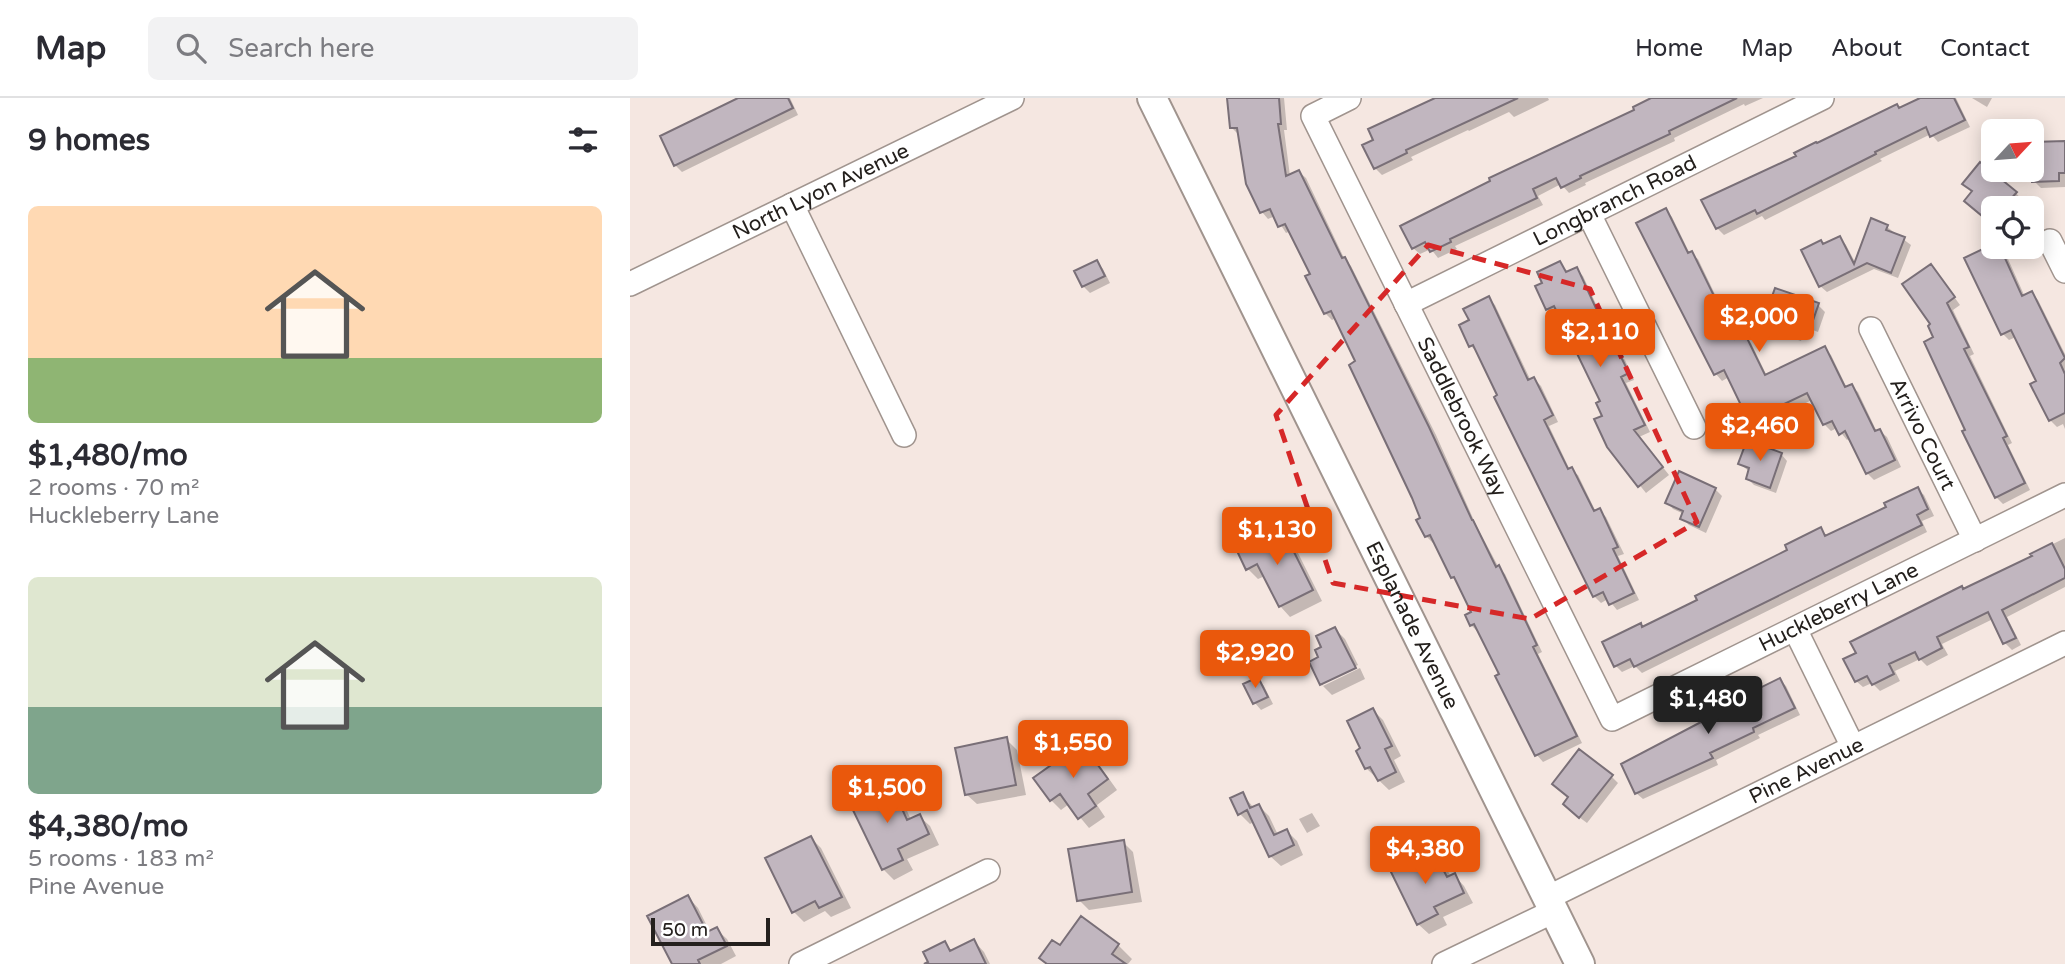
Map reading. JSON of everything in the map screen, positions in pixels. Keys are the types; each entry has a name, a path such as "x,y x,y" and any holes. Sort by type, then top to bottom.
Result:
{"main road":[{"name":"Esplanade Avenue","path":"1152,98 1580,964"}],"street":[{"name":"North Lyon Avenue","path":"630,284 1012,98"},
{"name":"Saddlebrook Way","path":"1349,98 1313,116 1612,719"},
{"name":"Longbranch Road","path":"1406,304 1822,98"},
{"path":"792,205 904,435"},
{"path":"1589,214 1694,427"},
{"path":"2050,241 2065,271"},
{"name":"Arrivo Court","path":"1871,329 1975,540"},
{"name":"Huckleberry Lane","path":"1612,719 2065,495"},
{"path":"1794,629 1853,747"},
{"name":"Pine Avenue","path":"1444,964 1551,904 1853,747 2065,643"},
{"path":"801,964 988,871"}],"highlighted area":[{"path":"1428,245 1590,289 1697,522 1530,619 1333,583 1276,415"}],"building":[{"path":"738,98 788,98 793,108 674,166 660,136"},
{"path":"1227,98 1279,98 1281,124 1278,124 1286,176 1299,170 1342,258 1345,257 1472,520 1496,567 1499,565 1537,645 1533,647 1577,736 1535,756 1495,676 1499,674 1474,624 1470,626 1465,615 1471,612 1454,577 1451,578 1430,535 1425,537 1416,520 1420,518 1412,498 1349,365 1355,361 1331,311 1324,314 1305,276 1310,274 1285,224 1278,227 1270,209 1260,213 1246,184 1237,128 1230,128"},
{"path":"1435,98 1518,98 1406,150 1407,153 1374,169 1362,145 1373,140 1368,129"},
{"path":"1651,98 1737,98 1561,188 1556,178 1533,189 1537,198 1450,239 1451,242 1430,252 1425,242 1412,249 1400,226 1490,181 1489,178 1634,110 1633,107"},
{"path":"1920,98 1954,98 1965,120 1930,137 1926,127 1757,214 1755,210 1716,229 1701,200 1796,156 1794,153 1897,104 1899,108"},
{"path":"2065,141 2065,173 2059,173 2059,181 2044,182 2044,142"},
{"path":"1980,162 1981,182 2005,182 2017,192 2014,196 1981,196 1981,215 1964,201 1972,191 1962,184"},
{"path":"1666,208 1688,253 1692,251 1735,339 1745,334 1765,375 1825,346 1845,387 1852,384 1875,431 1880,429 1895,460 1866,474 1845,431 1839,435 1832,421 1823,425 1807,393 1782,405 1785,412 1752,428 1724,370 1714,375 1636,223"},
{"path":"1871,218 1888,225 1886,230 1905,237 1891,273 1867,263 1819,287 1801,250 1821,240 1823,244 1840,236 1854,264"},
{"path":"1981,250 1981,259 2005,259 2022,296 2032,291 2065,358 2060,363 2065,374 2065,413 2049,421 2030,384 2036,381 2011,330 2001,335 1964,258"},
{"path":"1097,260 1105,276 1082,287 1074,271"},
{"path":"1560,261 1566,272 1577,267 1616,352 1618,351 1629,373 1621,377 1645,425 1634,430 1663,467 1638,487 1607,447 1594,419 1602,416 1596,403 1600,401 1554,306 1546,310 1535,286 1542,283 1537,272"},
{"path":"1931,264 1955,297 1947,303 1969,347 1964,349 2007,436 2003,438 2025,483 1995,498 1962,431 1965,430 1924,342 1933,337 1928,326 1930,324 1902,284"},
{"path":"1775,288 1819,303 1811,326 1799,322 1794,335 1762,325"},
{"path":"1489,296 1528,380 1534,377 1553,415 1544,420 1568,469 1572,467 1594,511 1600,508 1618,547 1613,549 1634,593 1609,605 1603,592 1593,597 1494,397 1497,395 1473,345 1469,347 1459,325 1469,320 1463,309"},
{"path":"1747,440 1782,453 1770,488 1746,479 1749,468 1738,464"},
{"path":"1679,471 1716,488 1699,527 1680,519 1683,511 1665,503"},
{"path":"1918,487 1928,509 1917,515 1922,525 1634,667 1630,659 1614,667 1602,642 1641,623 1642,627 1697,600 1695,596 1787,550 1785,545 1821,527 1825,536 1886,507 1884,503"},
{"path":"1282,528 1313,590 1279,607 1257,564 1246,570 1237,551"},
{"path":"2052,543 2065,569 2065,578 2002,610 2016,638 2003,644 1988,612 1937,637 1942,648 1919,660 1915,652 1889,664 1894,674 1872,685 1867,676 1855,682 1843,659 1856,653 1850,642 1962,586 1963,589 2032,556 2030,554"},
{"path":"1335,627 1356,668 1320,685 1309,662 1318,657 1315,650 1321,647 1316,636"},
{"path":"1258,677 1268,697 1253,704 1243,684"},
{"path":"1780,678 1795,708 1710,753 1713,758 1635,794 1621,764 1703,721 1701,717"},
{"path":"1373,708 1392,746 1385,749 1396,772 1378,781 1370,767 1365,769 1356,751 1360,748 1347,721"},
{"path":"1007,737 1016,785 965,795 955,748"},
{"path":"1082,743 1108,779 1088,794 1096,806 1078,819 1060,794 1050,801 1033,778"},
{"path":"1579,749 1613,775 1579,818 1563,804 1568,797 1552,784"},
{"path":"891,784 907,820 920,814 929,834 898,849 903,860 882,870 850,804"},
{"path":"1243,792 1250,808 1259,804 1274,835 1287,829 1294,845 1269,857 1247,810 1238,815 1230,798"},
{"path":"811,836 842,897 819,908 815,901 792,913 765,858"},
{"path":"1124,840 1132,892 1077,901 1068,849"},
{"path":"1433,850 1447,877 1455,873 1464,893 1434,907 1438,914 1417,925 1390,870"},
{"path":"688,895 707,932 717,927 727,946 698,960 700,964 672,964 647,916"},
{"path":"1081,916 1119,944 1112,954 1126,964 1047,964 1039,958 1052,940 1060,945"},
{"path":"974,939 986,964 924,964 928,962 923,952 945,941 950,951"}]}
